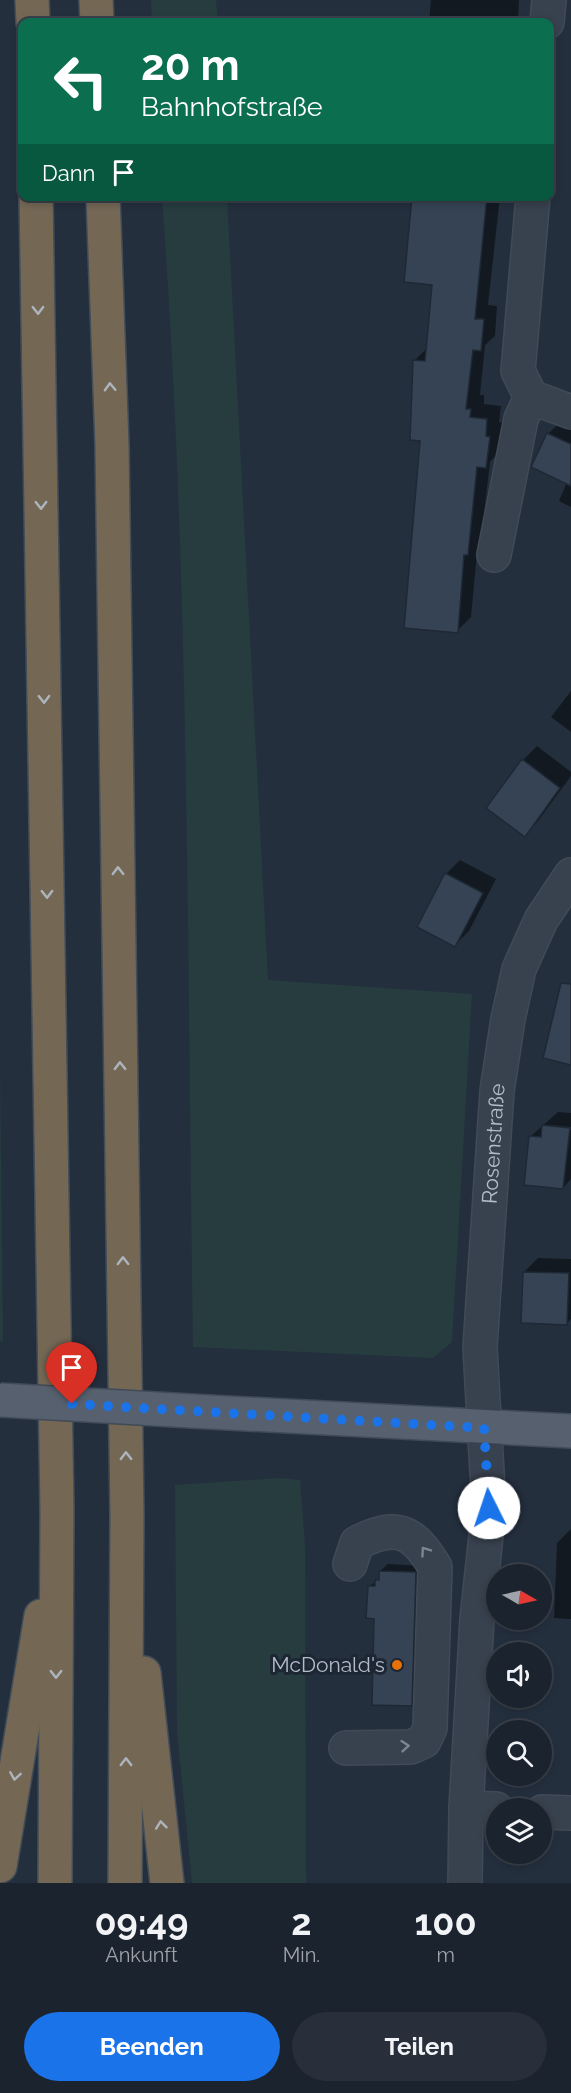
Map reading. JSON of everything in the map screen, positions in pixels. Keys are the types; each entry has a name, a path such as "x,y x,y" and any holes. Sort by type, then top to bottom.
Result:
{"highway":[{"path":"32,0 33,18"},
{"path":"96,0 97,18"},
{"path":"36,201 57,1511 55,1883"},
{"path":"103,201 112,469 127,1515 125,1883"},
{"path":"0,1866 57,1511"},
{"path":"127,1515 167,1883"}],"main road":[{"path":"0,1400 571,1431"}],"street":[{"path":"547,18 549,0"},
{"path":"533,201 518,371 531,397 571,412"},
{"path":"494,555 521,419 531,397"},
{"name":"Rosenstraße","path":"465,1883 481,1809 477,1619 489,1508 480,1347 497,1091 508,1019 519,969 541,920 571,875"},
{"path":"346,1748 411,1747 424,1741 430,1728 435,1567 422,1544 402,1533 378,1533 357,1543 350,1564"},
{"path":"552,1812 571,1813"}],"green space":[{"path":"151,0 216,0 218,18 152,18"},
{"path":"162,201 227,201 268,980 472,994 452,1342 433,1358 193,1347 183,627 171,340"},
{"path":"0,1067 3,1341 0,1341"},
{"path":"280,1478 300,1480 305,1545 306,1883 192,1883 177,1732 175,1485"}],"building":[{"path":"412,201 487,201 475,319 484,319 481,351 473,350 466,409 471,409 470,417 487,419 486,436 490,437 486,468 477,467 468,555 464,555 458,633 404,628 420,441 410,440 413,360 425,361 432,285 404,282"},
{"path":"547,433 571,444 571,486 531,467"},
{"path":"522,759 560,788 525,837 486,808"},
{"path":"445,873 483,893 455,947 417,927"},
{"path":"561,983 571,984 571,1065 543,1058"},
{"path":"542,1125 570,1128 563,1189 524,1185 529,1136 541,1137"},
{"path":"523,1272 569,1273 567,1325 521,1323"},
{"name":"McDonald's","path":"379,1571 416,1572 412,1706 372,1705 374,1619 366,1618 368,1586 375,1586 375,1580 379,1580"}],"place":[{"name":"McDonald's","path":"397,1665"}],"route":[{"path":"72,1404 484,1428 489,1508"}]}
